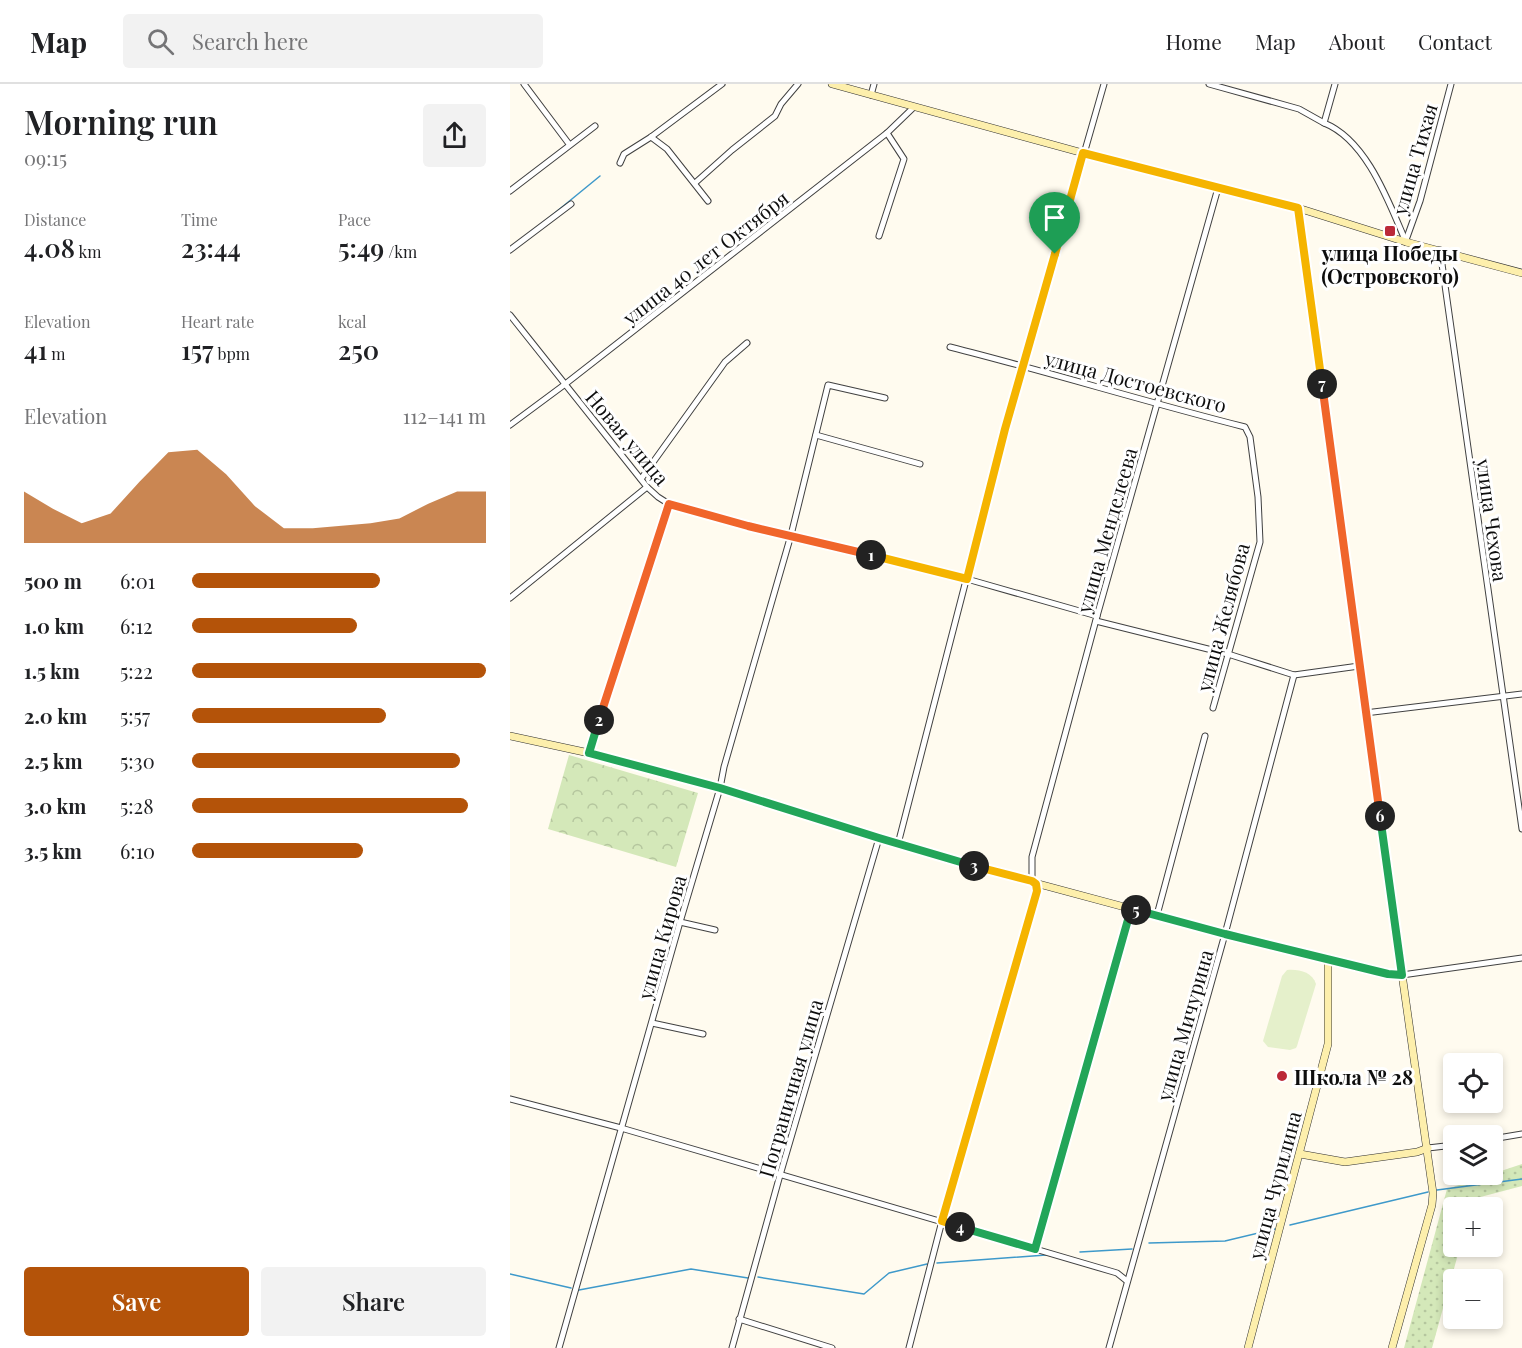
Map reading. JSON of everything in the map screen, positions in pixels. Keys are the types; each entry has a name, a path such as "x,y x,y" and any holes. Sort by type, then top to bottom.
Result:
{"main road":[{"path":"832,84 1083,153 1298,208 1406,242 1522,273"},
{"path":"1298,208 1365,714 1433,1193 1432,1205 1392,1348"},
{"path":"510,736 589,753 720,788 898,844 1131,909 1388,974 1402,975"},
{"name":"улица Чурилина","path":"1248,1348 1328,1044 1328,959"},
{"path":"1300,1154 1345,1162 1417,1152 1428,1148"}],"street":[{"path":"524,84 569,144"},
{"path":"621,162 624,154 651,137 722,84"},
{"path":"695,183 775,116 781,104 798,84"},
{"path":"871,95 874,84"},
{"path":"898,844 1022,365 1104,84"},
{"path":"1209,84 1299,109 1324,123 1352,144 1377,175 1406,242"},
{"name":"улица Тихая","path":"1406,242 1451,84"},
{"path":"1324,123 1333,86"},
{"name":"улица 40 лет Октября","path":"510,424 564,385 887,134 914,107"},
{"path":"510,191 595,126"},
{"path":"879,236 904,159 887,134"},
{"path":"651,137 667,149 708,201"},
{"name":"улица Менделеева","path":"909,1348 942,1221 1036,895 1036,884 1032,881 1032,857 1218,188"},
{"path":"510,250 571,204"},
{"name":"улица Чехова","path":"1440,250 1522,829"},
{"name":"Новая улица","path":"510,315 647,487 669,504 748,526 967,579 1294,675"},
{"path":"641,479 724,362 747,343"},
{"name":"улица Достоевского","path":"950,347 1245,427"},
{"name":"улица Кирова","path":"559,1348 791,535 828,385 885,398"},
{"name":"улица Желябова","path":"1213,708 1260,542 1258,497 1250,437 1245,427"},
{"path":"816,435 920,464"},
{"path":"510,598 647,487"},
{"path":"589,753 669,504"},
{"path":"1294,675 1359,666"},
{"name":"улица Мичурина","path":"1109,1348 1225,934 1294,675"},
{"path":"1365,714 1522,694"},
{"path":"1156,915 1205,736"},
{"name":"Пограничная улица","path":"732,1348 879,838"},
{"path":"1035,1249 1131,909"},
{"path":"680,922 715,930"},
{"path":"1402,975 1522,958"},
{"path":"652,1023 703,1034"},
{"path":"510,1099 621,1128 942,1221 1117,1273 1127,1281"},
{"path":"1503,1137 1522,1134"},
{"path":"1428,1148 1443,1146"},
{"path":"739,1319 832,1348"}],"green space":[{"path":"569,755 698,793 676,867 548,829"},
{"path":"1287,970 1304,972 1316,984 1297,1046 1290,1050 1268,1047 1263,1041 1282,976"},
{"path":"1522,1164 1522,1186 1481,1197 1445,1197 1447,1189 1459,1185 1503,1185 1503,1170"},
{"path":"1443,1204 1443,1257 1457,1257 1454,1269 1443,1269 1443,1308 1432,1348 1404,1348"}],"waterway":[{"path":"545,221 600,176"},
{"path":"1437,1190 1522,1179"},
{"path":"1290,1225 1428,1192"},
{"path":"1149,1243 1225,1241 1275,1229"},
{"path":"1080,1252 1132,1249"},
{"path":"937,1263 1046,1255"},
{"path":"758,1277 864,1294 889,1273 927,1264"},
{"path":"579,1290 691,1269 748,1278"},
{"path":"510,1274 571,1288"}],"place":[{"name":"улица Победы (Островского)","path":"1390,231"},
{"name":"Школа № 28","path":"1282,1076"}],"route":[{"path":"1083,153 1298,208 1402,975 1388,974 1131,909 1035,1249 942,1221 1036,895 1036,884 720,788 589,753 669,504 748,526 967,579 1022,365 1055,254 1083,153"}]}
